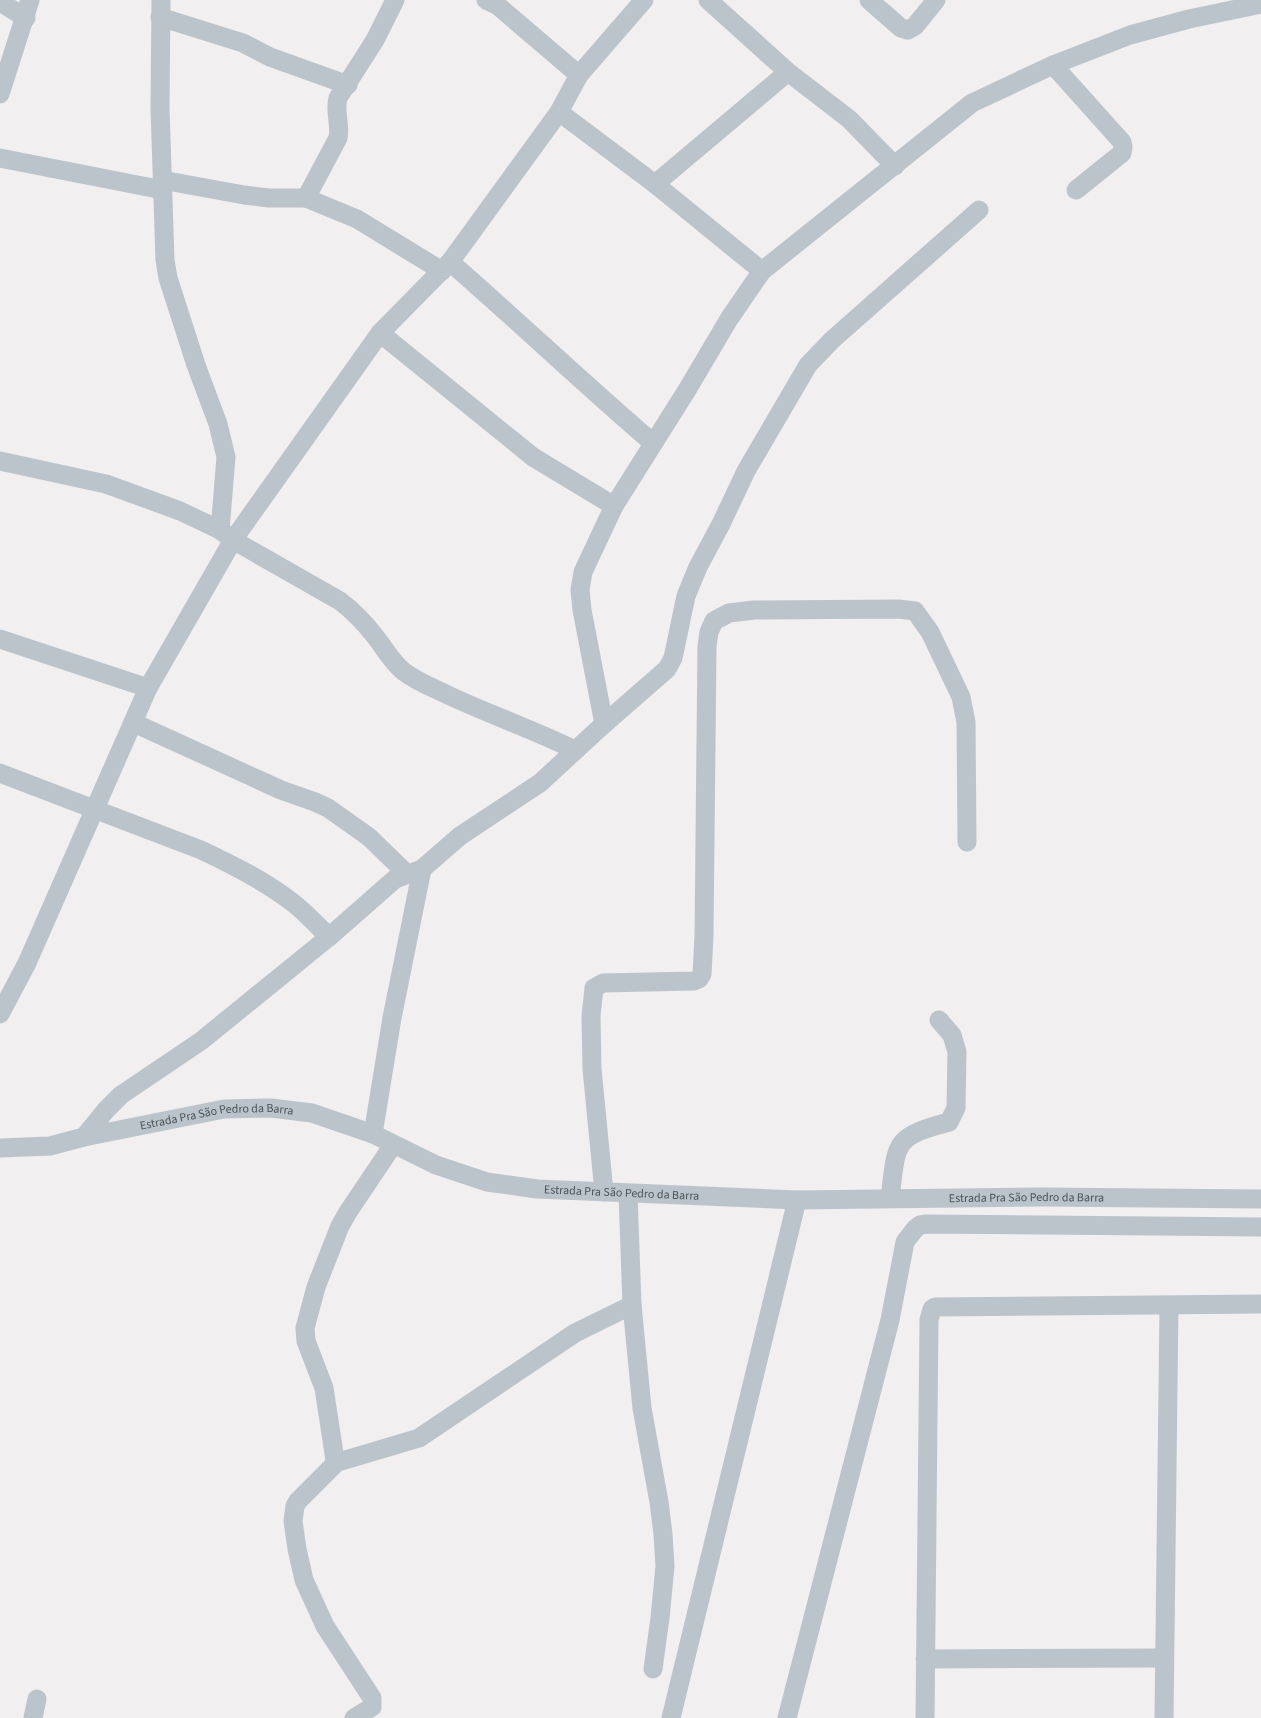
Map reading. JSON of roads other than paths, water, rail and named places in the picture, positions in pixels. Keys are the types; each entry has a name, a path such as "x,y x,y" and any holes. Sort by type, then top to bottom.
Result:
{"street":[{"path":"306,198 338,138 336,107 338,98 375,40 395,0"},
{"path":"486,0 497,6 579,75"},
{"path":"0,1014 27,963 148,688 227,535 380,333 446,266 559,112 579,75 644,0"},
{"path":"708,0 788,72 849,119 895,166"},
{"path":"869,0 901,28 908,30 915,26 936,0"},
{"path":"0,2 28,9 0,94"},
{"path":"604,724 580,590 583,572 614,506 729,319 762,270 972,103 1054,65 1130,35 1189,19 1261,4"},
{"path":"227,535 226,457 218,424 196,365 168,278 165,260 160,9 242,43 270,57 348,85"},
{"path":"1054,65 1122,142 1123,147 1122,153 1076,190"},
{"path":"655,184 788,72"},
{"path":"559,112 655,184 762,270"},
{"path":"0,158 163,185 269,198 306,198 362,221 446,266 499,305 590,389 653,443"},
{"path":"84,1137 121,1095 201,1041 328,937 388,884 414,871 460,836 540,783 667,669 673,658 686,596 698,567 746,471 808,365 832,340 979,210"},
{"path":"380,333 533,457 614,506"},
{"path":"0,462 106,484 180,511 227,535 340,600 354,612 374,635 392,660 402,670 417,680 575,750"},
{"path":"604,1192 595,1116 592,1069 591,1016 594,988 603,983 694,981 699,979 702,974 707,646 709,632 714,621 728,613 754,610 915,611 930,632 960,697 966,722 968,842"},
{"path":"0,639 148,688"},
{"path":"134,723 281,790 328,808 414,871"},
{"path":"0,773 201,850 230,864 293,902 328,937"},
{"path":"373,1134 414,871"},
{"path":"890,1198 895,1156 901,1144 910,1135 949,1122 956,1108 957,1052 952,1035 939,1020"},
{"name":"Estrada Pra São Pedro da Barra","path":"0,1148 50,1146 84,1137 224,1109 247,1107 312,1113 373,1134 436,1165 487,1182 537,1189 797,1200 1053,1197 1261,1199"},
{"path":"335,1463 333,1439 324,1388 306,1341 305,1328 316,1287 340,1226 393,1145"},
{"path":"628,1194 632,1305 642,1408 659,1502 664,1542 663,1594 653,1669"},
{"path":"672,1718 797,1200"},
{"path":"787,1718 890,1320 905,1242 915,1228 927,1224 1261,1227"},
{"path":"925,1718 928,1320 932,1308 1261,1304"},
{"path":"354,1718 372,1707 372,1698 326,1626 304,1580 293,1521 293,1512 298,1501 335,1463 420,1438 575,1333 632,1305"},
{"path":"1164,1718 1170,1305"},
{"path":"925,1659 1164,1658"},
{"path":"33,1718 37,1699"}]}
